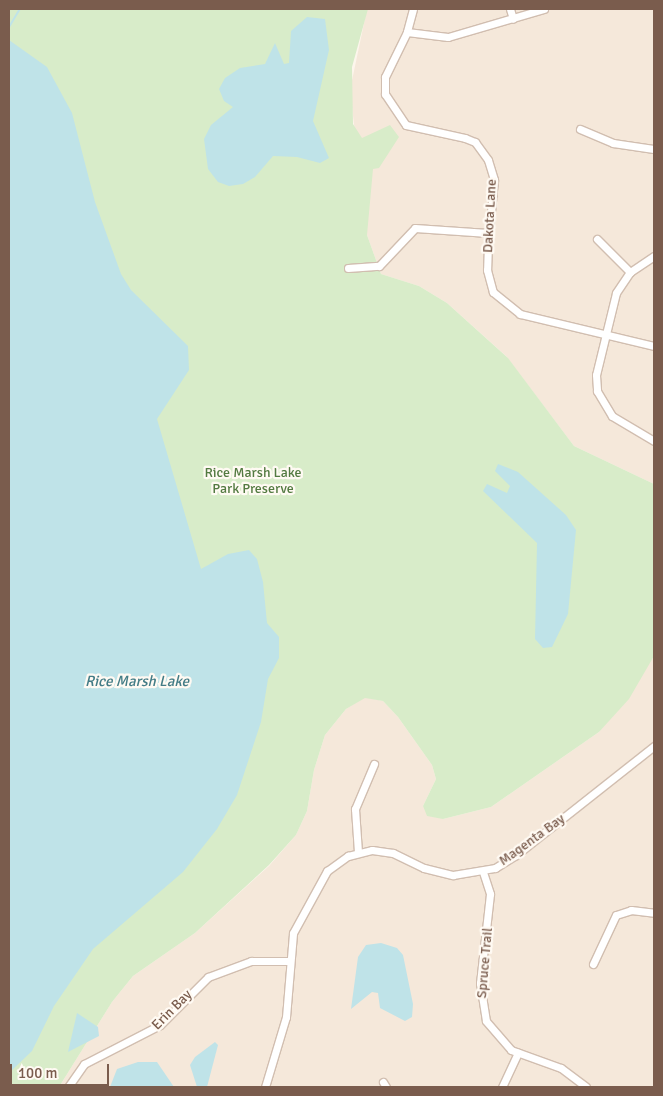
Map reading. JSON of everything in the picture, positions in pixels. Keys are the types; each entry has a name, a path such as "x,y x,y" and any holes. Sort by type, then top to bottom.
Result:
{"street":[{"name":"Dakota Lane","path":"413,9 407,32 385,77 385,94 406,125 465,138 482,150 494,180 488,233 487,270 493,292 504,304 529,317 604,336 654,346"},
{"path":"510,9 513,19"},
{"path":"407,32 448,37 544,9"},
{"path":"580,130 613,143 654,149"},
{"path":"348,268 379,266 415,228 488,233"},
{"path":"597,239 630,272"},
{"path":"654,256 630,272 616,293 596,374 603,406 622,425 654,441"},
{"name":"Magenta Bay","path":"265,1087 286,1017 289,961 298,920 320,882 336,863 358,852 393,853 424,868 453,875 483,872 516,855 654,746"},
{"path":"358,852 353,832 355,809 374,764"},
{"name":"Spruce Trail","path":"483,872 490,910 480,983 482,1008 492,1032 518,1053 560,1068 586,1087"},
{"path":"592,964 616,915 631,910 654,913"},
{"name":"Erin Bay","path":"68,1087 84,1064 160,1025 208,977 251,961 289,961"},
{"path":"502,1087 518,1053"}],"shaded area":[{"path":"367,9 654,9 654,484 574,446 506,356 447,303 419,286 381,274 367,235 350,90"},
{"path":"654,656 654,1087 59,1087 112,1002 133,976 195,933 269,866 296,835 307,811 314,770 325,735 346,709 365,697 383,701 398,717 432,765 436,779 423,806 443,819 491,807 599,732"}],"green space":[{"name":"Rice Marsh Lake Park Preserve","path":"9,9 368,9 352,67 353,124 362,138 390,125 399,137 379,168 373,169 367,235 381,274 419,286 447,303 508,358 574,446 654,484 654,656 629,699 599,732 491,807 443,819 427,816 423,806 436,779 432,765 398,717 383,701 365,698 346,709 325,735 314,770 307,811 296,835 269,865 195,933 133,976 112,1002 59,1087 9,1087"}],"water":[{"path":"307,17 325,19 329,50 313,121 329,158 320,163 297,157 273,156 255,177 243,184 229,186 218,182 208,169 204,139 211,125 233,107 224,101 219,89 225,78 240,68 265,64 275,43 284,64 289,63 291,31"},
{"name":"Rice Marsh Lake","path":"9,40 47,67 72,113 95,202 121,274 131,290 188,346 189,370 157,419 201,569 228,554 249,550 257,559 263,582 267,623 279,637 279,658 268,679 261,722 237,795 217,829 183,872 93,949 54,1006 32,1051 9,1073"},
{"path":"498,464 518,472 566,515 576,530 568,614 552,647 543,648 535,639 537,543 483,491 487,484 507,493 510,486 495,471"},
{"path":"381,943 397,948 403,955 413,1004 412,1017 405,1021 380,1008 378,993 372,992 351,1009 358,957 366,945"},
{"path":"77,1013 98,1027 99,1036 68,1052"},
{"path":"215,1042 218,1045 207,1087 197,1087 190,1065 195,1057"},
{"path":"138,1062 157,1062 174,1087 110,1087 117,1069"}],"waterway":[{"path":"9,27 20,9"}]}
